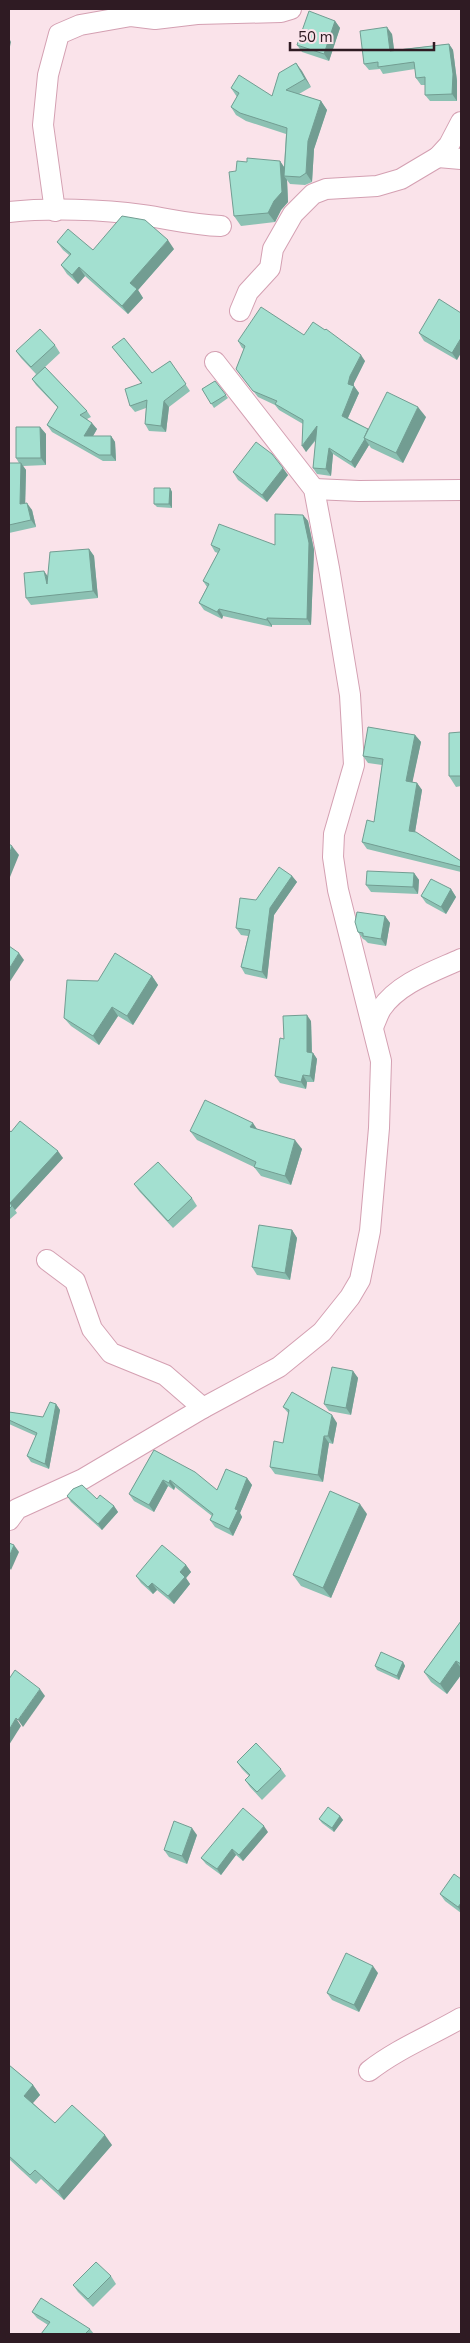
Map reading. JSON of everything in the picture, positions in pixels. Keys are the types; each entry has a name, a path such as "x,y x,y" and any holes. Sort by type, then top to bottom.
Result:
{"street":[{"path":"56,211 43,125 48,75 59,34 80,25 131,16 155,19 198,14 281,12 291,9"},
{"path":"240,311 248,292 270,268 273,249 293,214 313,194 326,189 356,189 401,179 438,157 449,146 461,122"},
{"path":"438,157 461,159"},
{"path":"9,212 28,210 105,211 142,215 193,225 221,226"},
{"path":"9,1520 18,1509 83,1479 203,1408 279,1367 315,1338 340,1312 360,1280 370,1231 379,1128 381,1061 338,890 333,857 334,834 354,766 350,695 314,489 215,362"},
{"path":"314,489 359,491 461,490"},
{"path":"373,1027 381,1009 392,997 422,977 461,959"},
{"path":"47,1260 75,1281 92,1329 111,1353 165,1375 203,1408"},
{"path":"369,2071 407,2045 426,2038 461,2018"}],"building":[{"path":"309,11 335,21 324,54 297,45"},
{"path":"387,27 390,51 449,44 453,74 452,94 425,95 425,77 416,78 414,62 378,67 378,62 364,64 360,31"},
{"path":"296,63 305,79 286,90 321,101 308,141 306,173 300,177 284,176 287,128 240,113 231,107 239,93 231,88 239,75 272,96 279,73"},
{"path":"247,158 280,161 282,192 274,201 268,213 234,216 229,172 236,171 237,161 247,162"},
{"path":"122,216 145,220 168,240 130,283 137,289 122,306 79,267 72,275 61,265 71,254 57,242 68,229 93,250"},
{"path":"439,299 461,313 461,338 452,353 419,333"},
{"path":"261,307 304,335 313,322 326,329 361,355 350,376 348,384 354,386 342,416 368,429 365,439 351,462 329,448 326,469 313,468 317,426 302,446 303,420 275,404 277,401 253,391 236,369 245,346 238,341"},
{"path":"40,329 55,345 31,367 16,351"},
{"path":"124,338 152,373 170,361 186,384 164,401 161,426 145,424 147,400 130,406 125,389 142,383 112,347"},
{"path":"45,367 87,411 80,415 92,423 84,436 111,436 111,455 99,455 47,425 58,407 32,379"},
{"path":"215,381 226,395 211,404 202,389"},
{"path":"387,392 418,407 396,453 364,438"},
{"path":"16,427 40,427 41,458 16,458"},
{"path":"256,442 272,454 283,468 262,495 233,472"},
{"path":"9,463 21,463 20,504 27,503 31,520 9,525"},
{"path":"154,488 170,488 169,504 154,504"},
{"path":"275,514 303,515 309,543 307,619 267,618 267,620 219,609 217,612 199,603 209,584 203,581 220,549 211,545 219,524 275,545"},
{"path":"89,549 93,591 26,598 24,573 44,571 47,584 50,552"},
{"path":"368,727 415,735 406,781 417,783 409,831 416,832 461,861 461,867 362,842 367,820 374,822 383,759 363,756"},
{"path":"461,732 461,776 449,776 449,733"},
{"path":"9,844 12,846 9,855"},
{"path":"279,867 292,876 270,908 262,972 241,967 250,930 236,928 240,898 256,900"},
{"path":"367,871 414,873 413,887 366,885"},
{"path":"431,879 451,889 441,907 421,896"},
{"path":"357,912 385,916 381,939 363,936 363,933 358,932 355,922"},
{"path":"9,946 19,953 9,969"},
{"path":"115,953 152,976 127,1016 112,1007 93,1036 64,1018 67,980 98,981"},
{"path":"307,1015 307,1052 313,1053 310,1076 303,1075 301,1082 275,1076 280,1038 284,1039 283,1016"},
{"path":"205,1100 253,1123 250,1127 295,1140 285,1176 254,1167 256,1162 190,1131"},
{"path":"20,1121 58,1151 10,1203 12,1206 9,1209 9,1130 11,1132"},
{"path":"158,1162 192,1198 168,1221 134,1184"},
{"path":"259,1225 292,1230 285,1273 252,1267"},
{"path":"332,1367 353,1371 346,1408 324,1404"},
{"path":"292,1392 332,1415 328,1436 324,1436 318,1475 270,1467 274,1441 283,1443 289,1410 283,1407"},
{"path":"50,1402 56,1404 45,1464 27,1456 37,1433 9,1420 9,1412 43,1417"},
{"path":"154,1450 195,1472 217,1490 226,1469 247,1478 235,1509 238,1510 229,1529 210,1520 213,1514 170,1480 169,1483 163,1480 149,1505 129,1494"},
{"path":"82,1485 97,1499 100,1495 114,1506 98,1524 67,1496 73,1489"},
{"path":"330,1491 360,1504 323,1588 293,1575"},
{"path":"9,1543 14,1545 9,1557"},
{"path":"162,1545 186,1565 180,1572 185,1577 168,1596 152,1583 148,1587 136,1576"},
{"path":"461,1621 461,1664 456,1661 440,1684 424,1672"},
{"path":"381,1652 403,1662 397,1676 375,1666"},
{"path":"15,1670 40,1689 18,1720 16,1718 9,1730 9,1679"},
{"path":"256,1743 281,1769 257,1792 245,1780 250,1775 237,1762"},
{"path":"328,1807 340,1816 332,1828 319,1819"},
{"path":"243,1808 264,1826 239,1855 232,1849 217,1869 201,1858"},
{"path":"174,1821 192,1828 182,1856 164,1850"},
{"path":"454,1874 461,1879 461,1903 458,1907 440,1894"},
{"path":"346,1953 373,1966 354,2005 327,1993"},
{"path":"9,2065 33,2085 24,2096 55,2123 72,2105 105,2135 58,2191 35,2170 30,2175 9,2156"},
{"path":"96,2262 111,2276 88,2299 73,2285"},
{"path":"41,2298 90,2329 85,2334 41,2334 50,2322 32,2312"}]}
